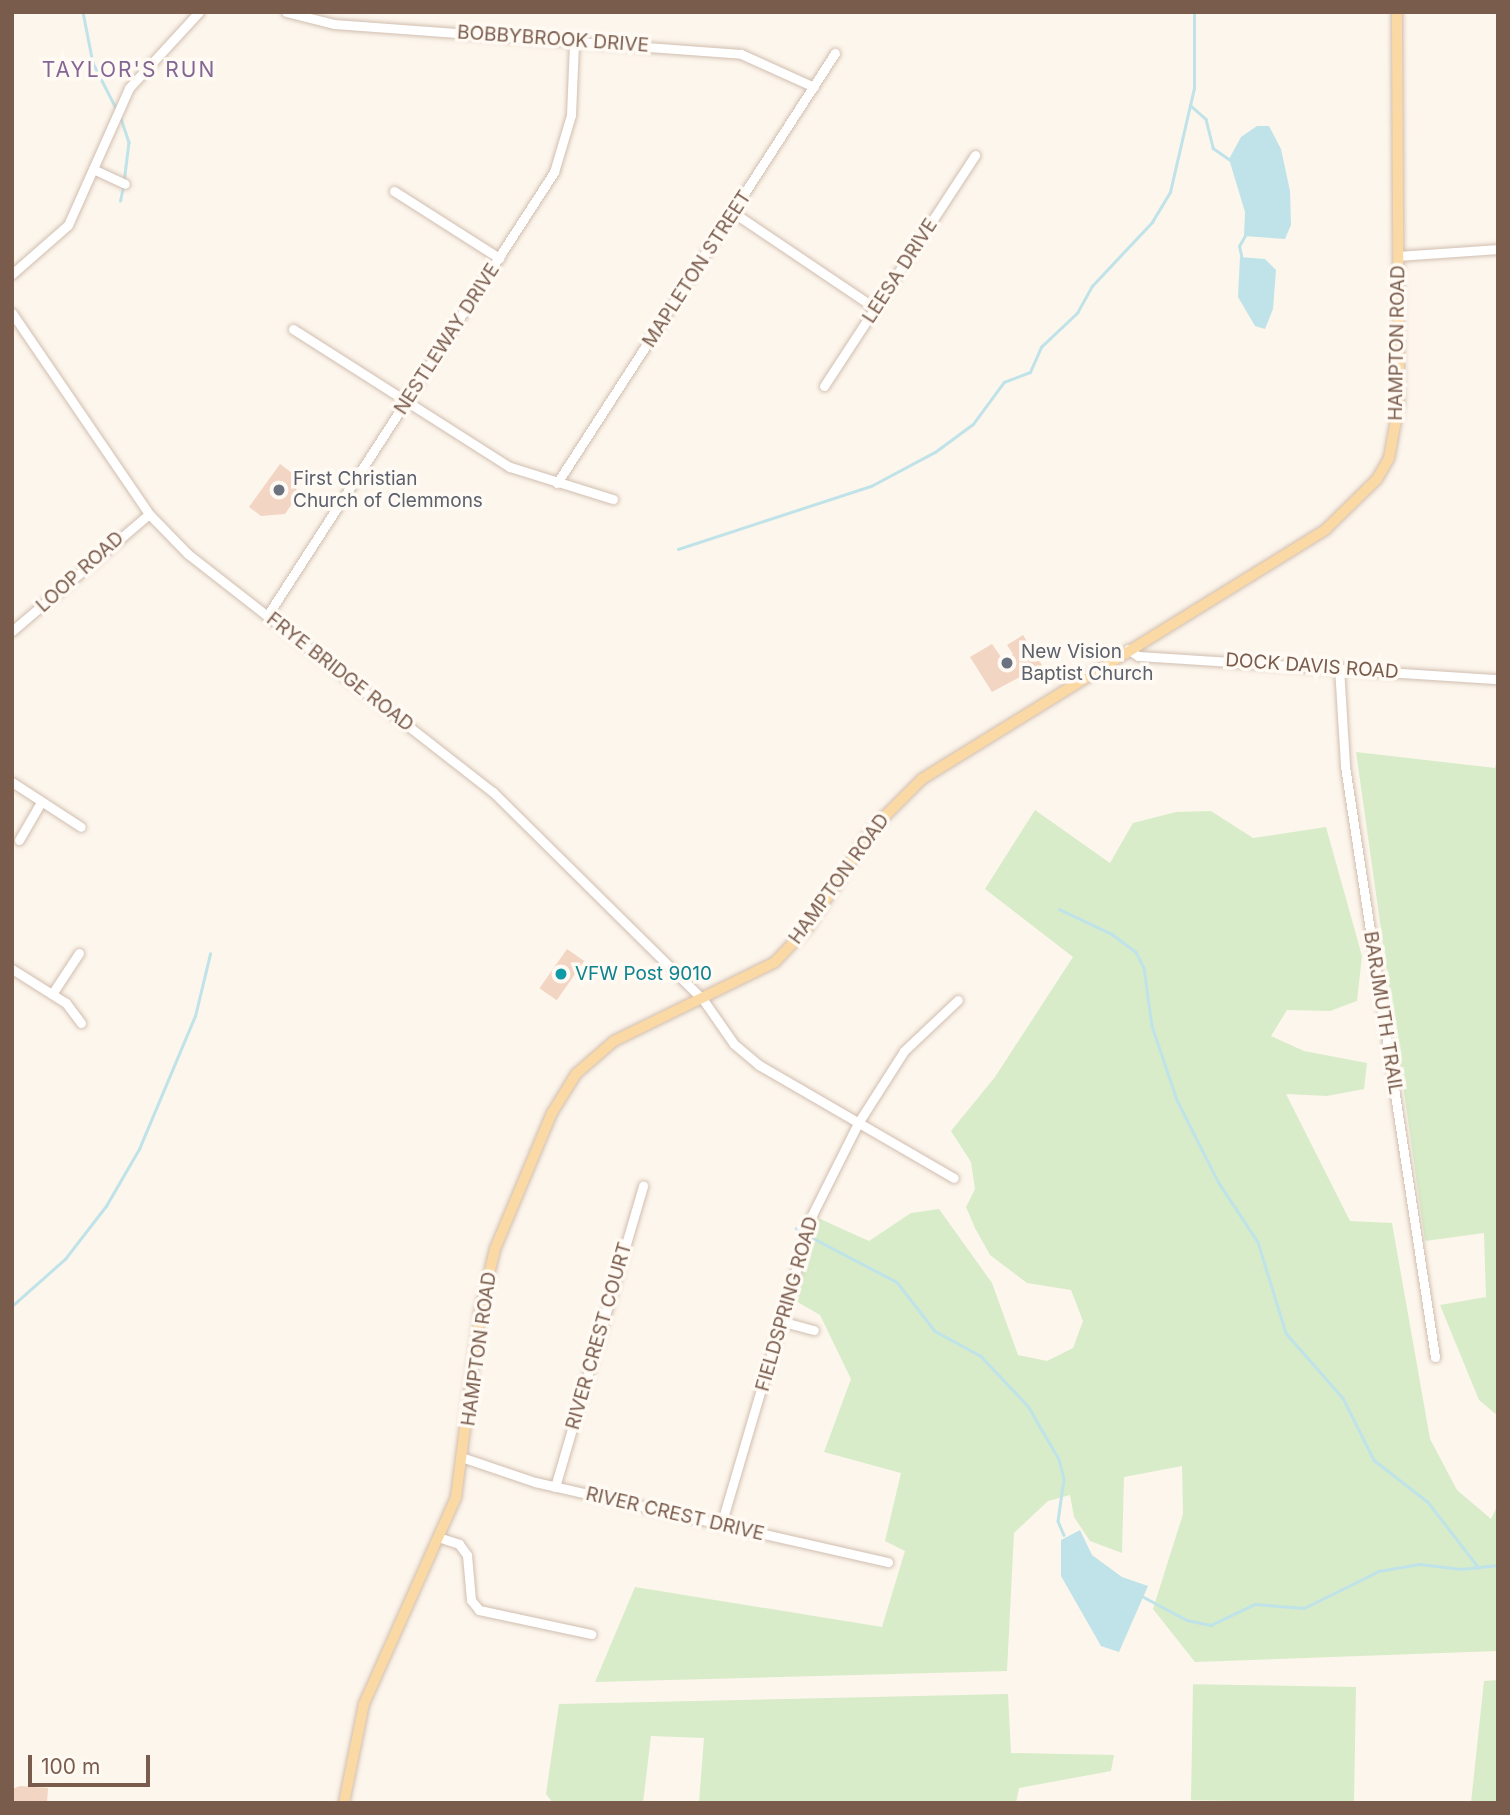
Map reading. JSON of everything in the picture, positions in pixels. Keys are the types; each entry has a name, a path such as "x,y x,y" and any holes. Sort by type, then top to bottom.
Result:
{"main road":[{"name":"HAMPTON ROAD","path":"344,1803 364,1704 441,1538 464,1458 490,1268 552,1113 576,1074 599,1051 754,976 794,945 873,828 907,790 1128,649 1326,529 1377,480 1391,450 1399,404 1396,12"}],"street":[{"path":"12,274 60,235 129,88 199,12"},
{"name":"BOBBYBROOK DRIVE","path":"286,12 316,22 741,54 814,87"},
{"name":"NESTLEWAY DRIVE","path":"267,616 499,258 561,156 570,115 574,43"},
{"name":"MAPLETON STREET","path":"556,482 734,213 835,53"},
{"name":"LEESA DRIVE","path":"824,386 975,155"},
{"path":"93,169 125,184"},
{"path":"394,191 499,258"},
{"path":"734,213 875,308"},
{"path":"1398,256 1498,249"},
{"name":"FRYE BRIDGE ROAD","path":"12,313 149,514 188,554 493,792 704,1001 734,1044 759,1065 954,1178"},
{"path":"293,328 483,452 556,482 613,499"},
{"name":"LOOP ROAD","path":"12,632 149,514"},
{"name":"DOCK DAVIS ROAD","path":"1128,649 1138,656 1339,667 1498,680"},
{"name":"BARJMUTH TRAIL","path":"1339,667 1345,766 1435,1357"},
{"path":"12,782 82,827"},
{"path":"19,840 41,802"},
{"path":"52,995 79,953"},
{"path":"12,969 52,995 81,1023"},
{"name":"FIELDSPRING ROAD","path":"721,1525 812,1215 858,1123 904,1051 958,1000"},
{"name":"RIVER CREST COURT","path":"555,1487 643,1186"},
{"path":"780,1321 814,1330"},
{"name":"RIVER CREST DRIVE","path":"464,1458 555,1487 888,1562"},
{"path":"441,1538 459,1544 467,1555 471,1600 478,1610 591,1634"}],"green space":[{"path":"1356,752 1495,768 1498,757 1498,1416 1479,1400 1440,1305 1486,1297 1484,1233 1425,1241"},
{"path":"1035,810 1110,863 1133,823 1176,812 1211,811 1253,838 1326,827 1362,956 1357,1001 1330,1011 1287,1010 1271,1036 1304,1051 1367,1063 1364,1089 1327,1096 1286,1094 1350,1221 1392,1223 1430,1439 1457,1490 1491,1519 1498,1504 1498,1651 1195,1662 1153,1609 1183,1514 1182,1466 1124,1477 1122,1553 1090,1541 1074,1517 1070,1495 1048,1501 1014,1533 1007,1671 595,1682 635,1587 882,1627 905,1551 885,1541 901,1473 824,1452 851,1379 820,1315 794,1300 818,1218 869,1241 911,1213 939,1209 992,1283 1018,1355 1047,1361 1073,1348 1083,1321 1071,1290 1027,1283 990,1255 966,1207 975,1189 971,1162 951,1131 995,1077 1073,957 985,889"},
{"path":"1498,1680 1498,1803 1471,1803 1484,1681"},
{"path":"1193,1684 1356,1687 1354,1803 1191,1800"},
{"path":"1008,1694 1011,1753 1114,1755 1111,1771 1019,1788 1016,1803 699,1803 704,1738 651,1736 643,1803 553,1803 546,1794 559,1704"}],"water":[{"path":"1257,126 1269,126 1281,149 1290,191 1291,225 1285,239 1244,236 1245,212 1229,159 1241,137"},
{"path":"1240,257 1265,259 1276,270 1273,309 1265,329 1255,326 1238,297"},
{"path":"1080,1530 1092,1555 1122,1577 1148,1586 1119,1652 1101,1646 1061,1576 1061,1540"}],"building":[{"name":"First Christian Church of Clemmons","path":"280,464 292,473 298,495 285,514 261,516 249,507"},
{"name":"New Vision Baptist Church","path":"1023,635 1042,665 992,692 970,657 992,644 1003,660 1013,654 1007,645"},
{"name":"VFW Post 9010","path":"567,949 584,961 557,1000 539,988"},
{"path":"20,1786 48,1788 47,1803 12,1803 12,1789"}],"waterway":[{"path":"83,12 93,63 117,110"},
{"path":"678,549 871,486 935,452 973,424 1004,382 1030,372 1041,347 1077,313 1092,286 1152,222 1170,192 1194,88 1194,12"},
{"path":"1190,105 1206,119 1213,148 1230,160"},
{"path":"120,116 129,142 124,181"},
{"path":"120,201 123,187"},
{"path":"1242,260 1239,246 1246,234"},
{"path":"1059,909 1112,934 1136,952 1144,968 1152,1026 1177,1100 1219,1183 1258,1242 1286,1333 1343,1398 1374,1460 1428,1502 1479,1568"},
{"path":"12,1306 65,1259 106,1206 139,1149 195,1016 210,954"},
{"path":"796,1228 804,1233"},
{"path":"809,1236 897,1282 935,1331 981,1356 1028,1406 1059,1459 1064,1479 1058,1521 1064,1535"},
{"path":"1140,1595 1187,1620 1211,1625 1255,1604 1304,1608 1379,1571 1420,1564 1461,1569 1498,1565"}],"place":[{"name":"First Christian Church of Clemmons","path":"279,490"},
{"name":"New Vision Baptist Church","path":"1007,663"},
{"name":"VFW Post 9010","path":"561,974"}],"district":[{"name":"TAYLOR'S RUN","path":"129,70"}]}
